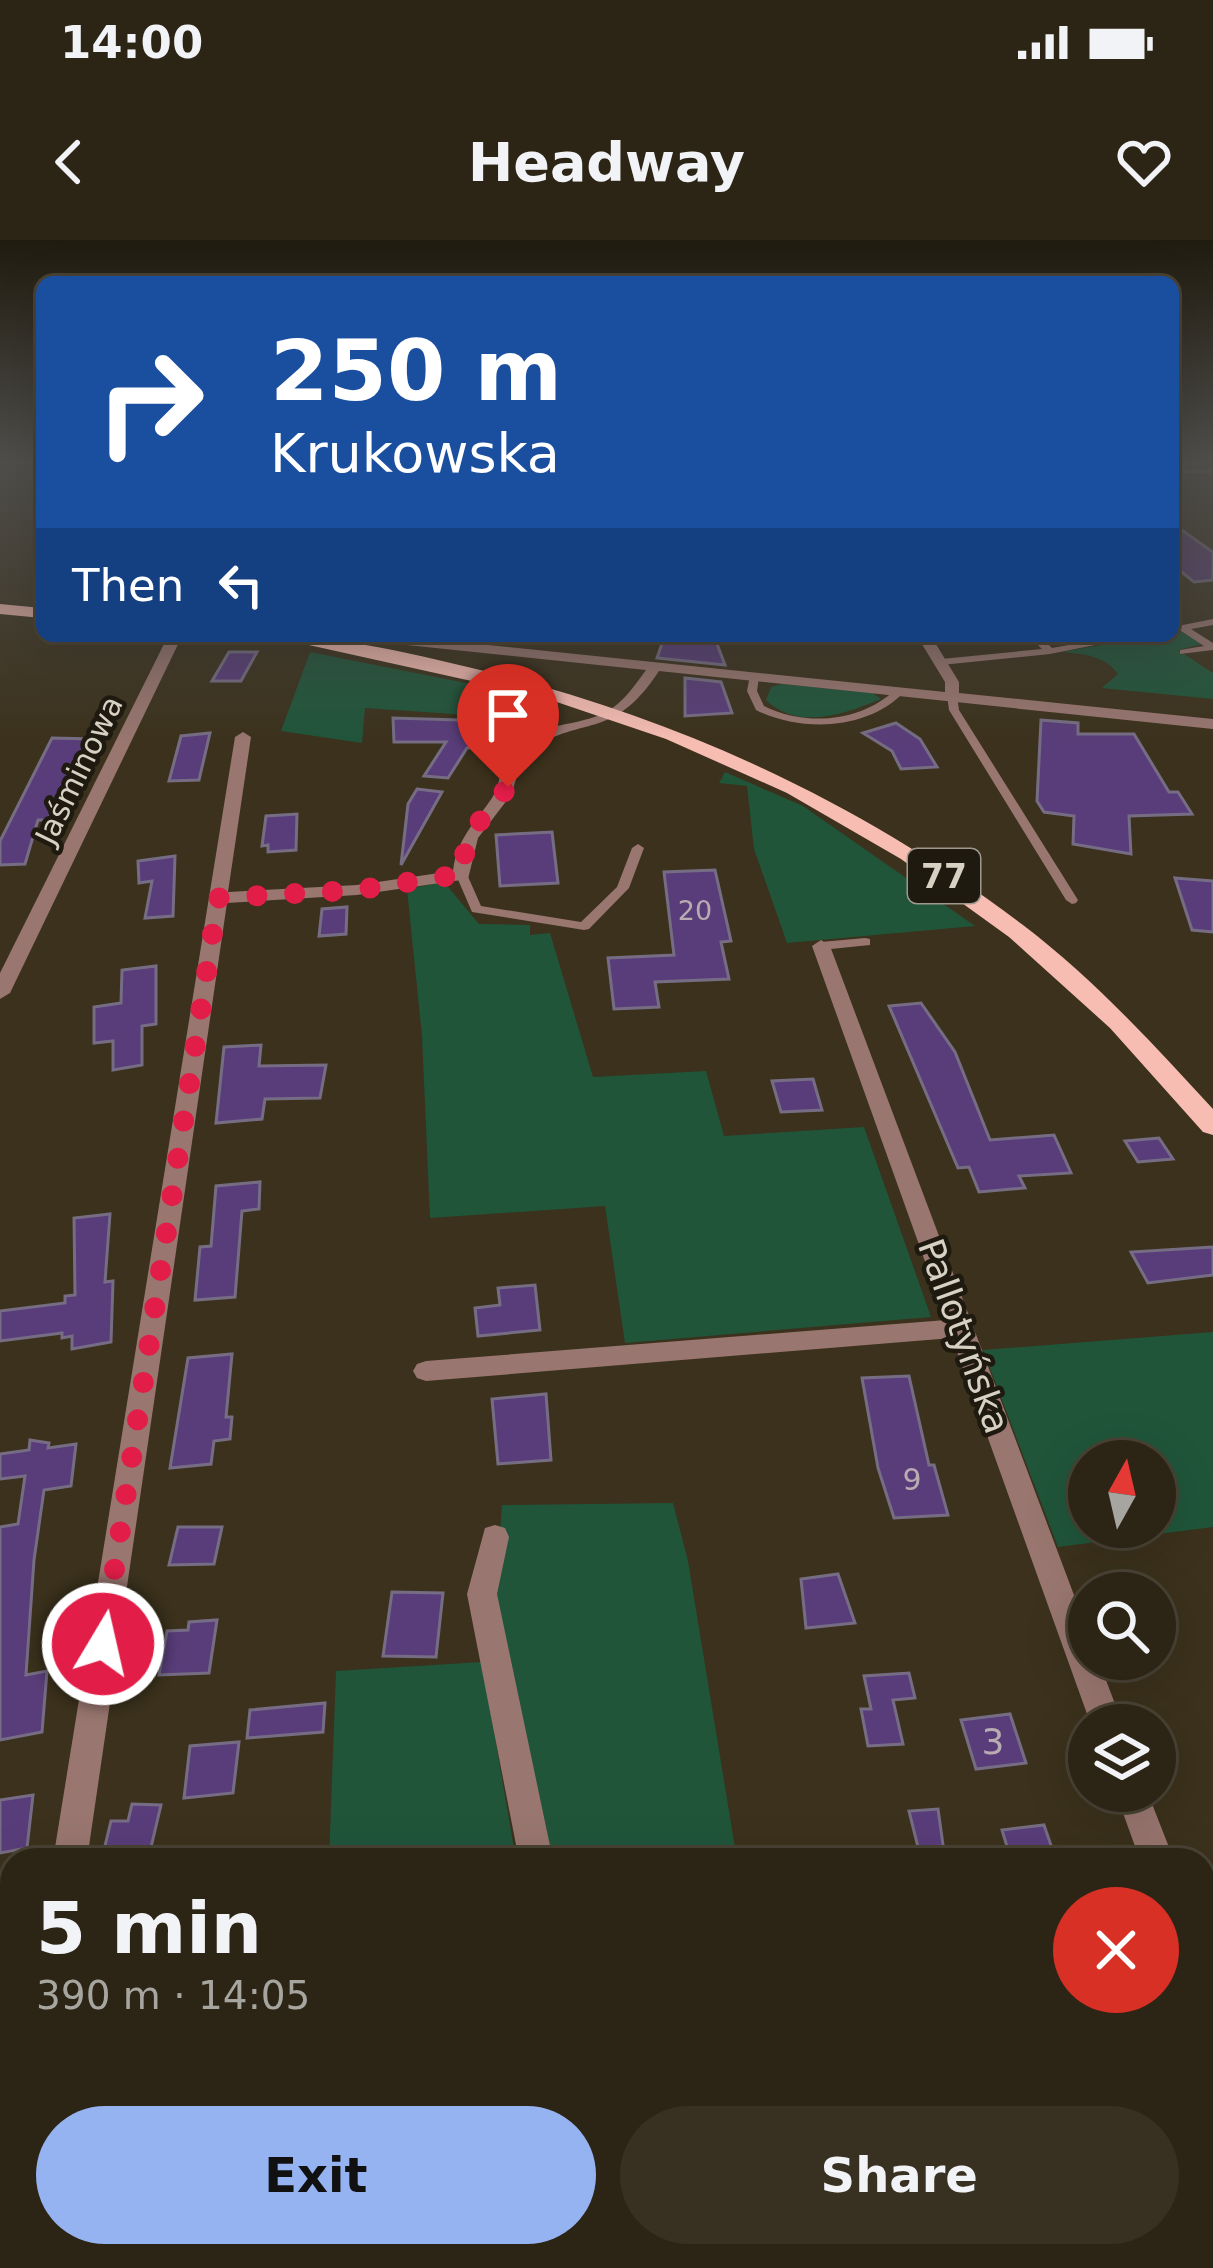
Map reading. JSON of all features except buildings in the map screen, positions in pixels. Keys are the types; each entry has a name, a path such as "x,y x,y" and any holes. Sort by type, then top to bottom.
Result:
{"main road":[{"path":"0,609 36,612"},
{"name":"77","path":"310,642 489,674 620,713 795,787 960,887 1102,1006 1212,1124"}],"street":[{"name":"Jaśminowa","path":"0,993 173,642"},
{"path":"416,642 1213,724"},
{"path":"928,642 952,682 952,695"},
{"path":"218,898 357,890 462,874 464,844 503,795 516,752 552,729 587,725 620,713 635,700 655,667"},
{"path":"72,1848 243,737"},
{"name":"Pallotyńska","path":"821,946 1099,1704"},
{"path":"426,1371 961,1328"},
{"path":"495,1537 482,1594 534,1848"},
{"path":"1139,1812 1152,1848"}],"lane":[{"path":"1179,629 1213,622"},
{"path":"1179,630 1213,647"},
{"path":"1040,642 1050,651"},
{"path":"940,662 1050,651 1089,642"},
{"path":"1183,652 1213,647"},
{"path":"754,676 752,691 760,708 809,724 890,703 900,691"},
{"path":"952,695 954,710 1072,900"},
{"path":"462,874 476,909 584,926 623,888 638,848"},
{"path":"821,946 865,942"}],"green space":[{"path":"1179,631 1202,644 1178,650 1213,673 1213,699 1102,688 1118,674 1113,668 1093,657 1062,652 1118,642 1179,642"},
{"path":"310,652 521,694 497,717 365,708 362,743 281,731"},
{"path":"782,684 873,693 881,699 822,717 792,715 766,700 771,687"},
{"path":"725,772 803,806 975,926 787,943 754,849 747,786 719,783"},
{"path":"444,882 479,924 530,925 530,935 550,933 593,1077 706,1071 724,1136 864,1127 931,1317 625,1343 605,1206 430,1218 422,1036 407,889"},
{"path":"1213,1332 1213,1527 1176,1532 1176,1440 1068,1440 1068,1546 1058,1547 983,1350"},
{"path":"673,1503 688,1561 735,1848 549,1848 495,1598 502,1505"},
{"path":"482,1662 514,1848 329,1848 336,1671"}],"route":[{"path":"103,1644 218,898 357,890 462,874 467,837 508,787"}]}
